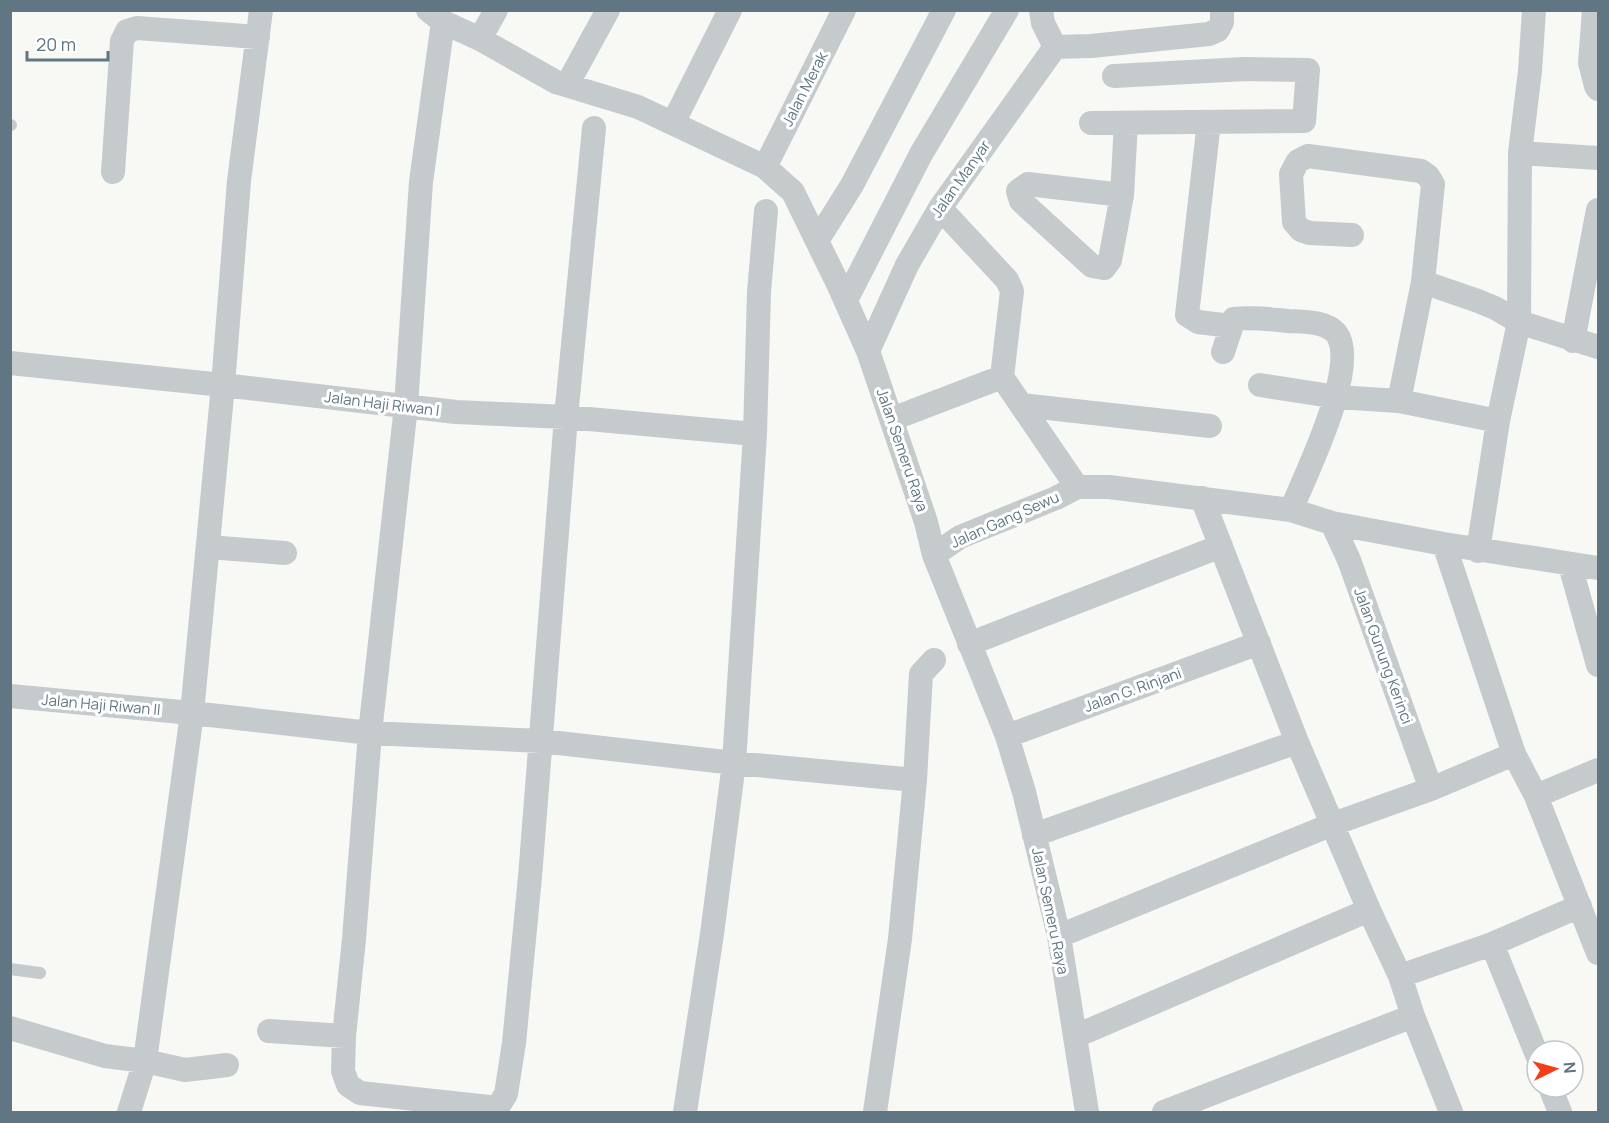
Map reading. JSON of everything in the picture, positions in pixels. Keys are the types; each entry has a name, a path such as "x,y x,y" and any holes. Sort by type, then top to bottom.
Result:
{"street":[{"path":"129,1113 145,1061 192,713 223,385 239,181 261,10"},
{"path":"480,39 496,10"},
{"path":"567,85 608,10"},
{"path":"673,123 730,10"},
{"name":"Jalan Merak","path":"765,167 844,10"},
{"path":"817,241 852,185 944,10"},
{"path":"846,300 921,154 1007,10"},
{"path":"1038,12 1055,47 1091,46 1209,34 1218,30 1222,22 1222,10"},
{"path":"1478,550 1498,421 1519,322 1521,153 1534,10"},
{"path":"1594,10 1590,63 1596,86 1599,89"},
{"path":"435,16 406,406 370,733 344,1036 343,1071 348,1084 360,1093 489,1107 499,1105 506,1094 514,1043 541,741 566,417 594,128"},
{"name":"Jalan Semeru Raya","path":"435,16 556,82 638,107 765,167 793,192 846,300 868,351 926,522 934,555 1007,736 1024,792 1059,936 1087,1113"},
{"path":"113,172 122,41 127,31 137,28 258,37"},
{"name":"Jalan Manyar","path":"868,351 907,265 940,208 1055,47"},
{"path":"1091,123 1304,121 1308,69 1245,69 1114,76"},
{"path":"1209,122 1187,315 1198,322 1231,326"},
{"path":"1122,195 1126,123"},
{"path":"1521,153 1599,158"},
{"path":"1352,235 1310,234 1301,230 1294,222 1292,174 1298,161 1308,156 1409,169 1420,171 1428,176 1433,184 1423,282 1399,401"},
{"path":"940,208 1007,280 1012,291 1002,377 1077,487 1109,487 1291,510 1332,523 1478,550 1599,568"},
{"path":"1573,341 1599,210"},
{"path":"686,1113 734,763 754,434 759,292 766,211"},
{"path":"1423,282 1486,304 1519,322 1599,348"},
{"path":"1223,352 1234,319 1250,317 1318,324 1335,333 1343,354 1337,397 1291,510"},
{"name":"Jalan Haji Riwan I","path":"10,363 456,412 566,417 754,434"},
{"path":"892,419 1002,377"},
{"path":"1260,385 1337,397 1399,401 1498,421"},
{"path":"1022,405 1210,426"},
{"name":"Jalan Gang Sewu","path":"934,555 960,537 1077,487"},
{"path":"1202,498 1297,742 1400,976 1448,1112"},
{"name":"Jalan Gunung Kerinci","path":"1332,523 1349,561 1431,789"},
{"path":"1444,544 1514,754 1536,796 1599,953"},
{"path":"969,644 1221,546"},
{"path":"208,547 285,553"},
{"path":"1570,565 1599,665"},
{"name":"Jalan G. Rinjani","path":"1007,736 1259,643"},
{"path":"875,1113 900,939 915,780 921,674 934,660"},
{"name":"Jalan Haji Riwan II","path":"10,696 370,733 541,741 734,763 915,780"},
{"path":"1034,835 1297,742"},
{"path":"1059,936 1333,824 1431,789 1514,754"},
{"path":"1536,796 1599,770"},
{"path":"1400,976 1492,944 1580,906"},
{"path":"1076,1036 1369,910"},
{"path":"1492,944 1531,1039"},
{"path":"1164,1113 1413,1016"},
{"path":"10,1028 105,1056 145,1061 185,1071 227,1065"},
{"path":"269,1031 344,1036"}],"lane":[{"path":"10,969 40,973"}]}
